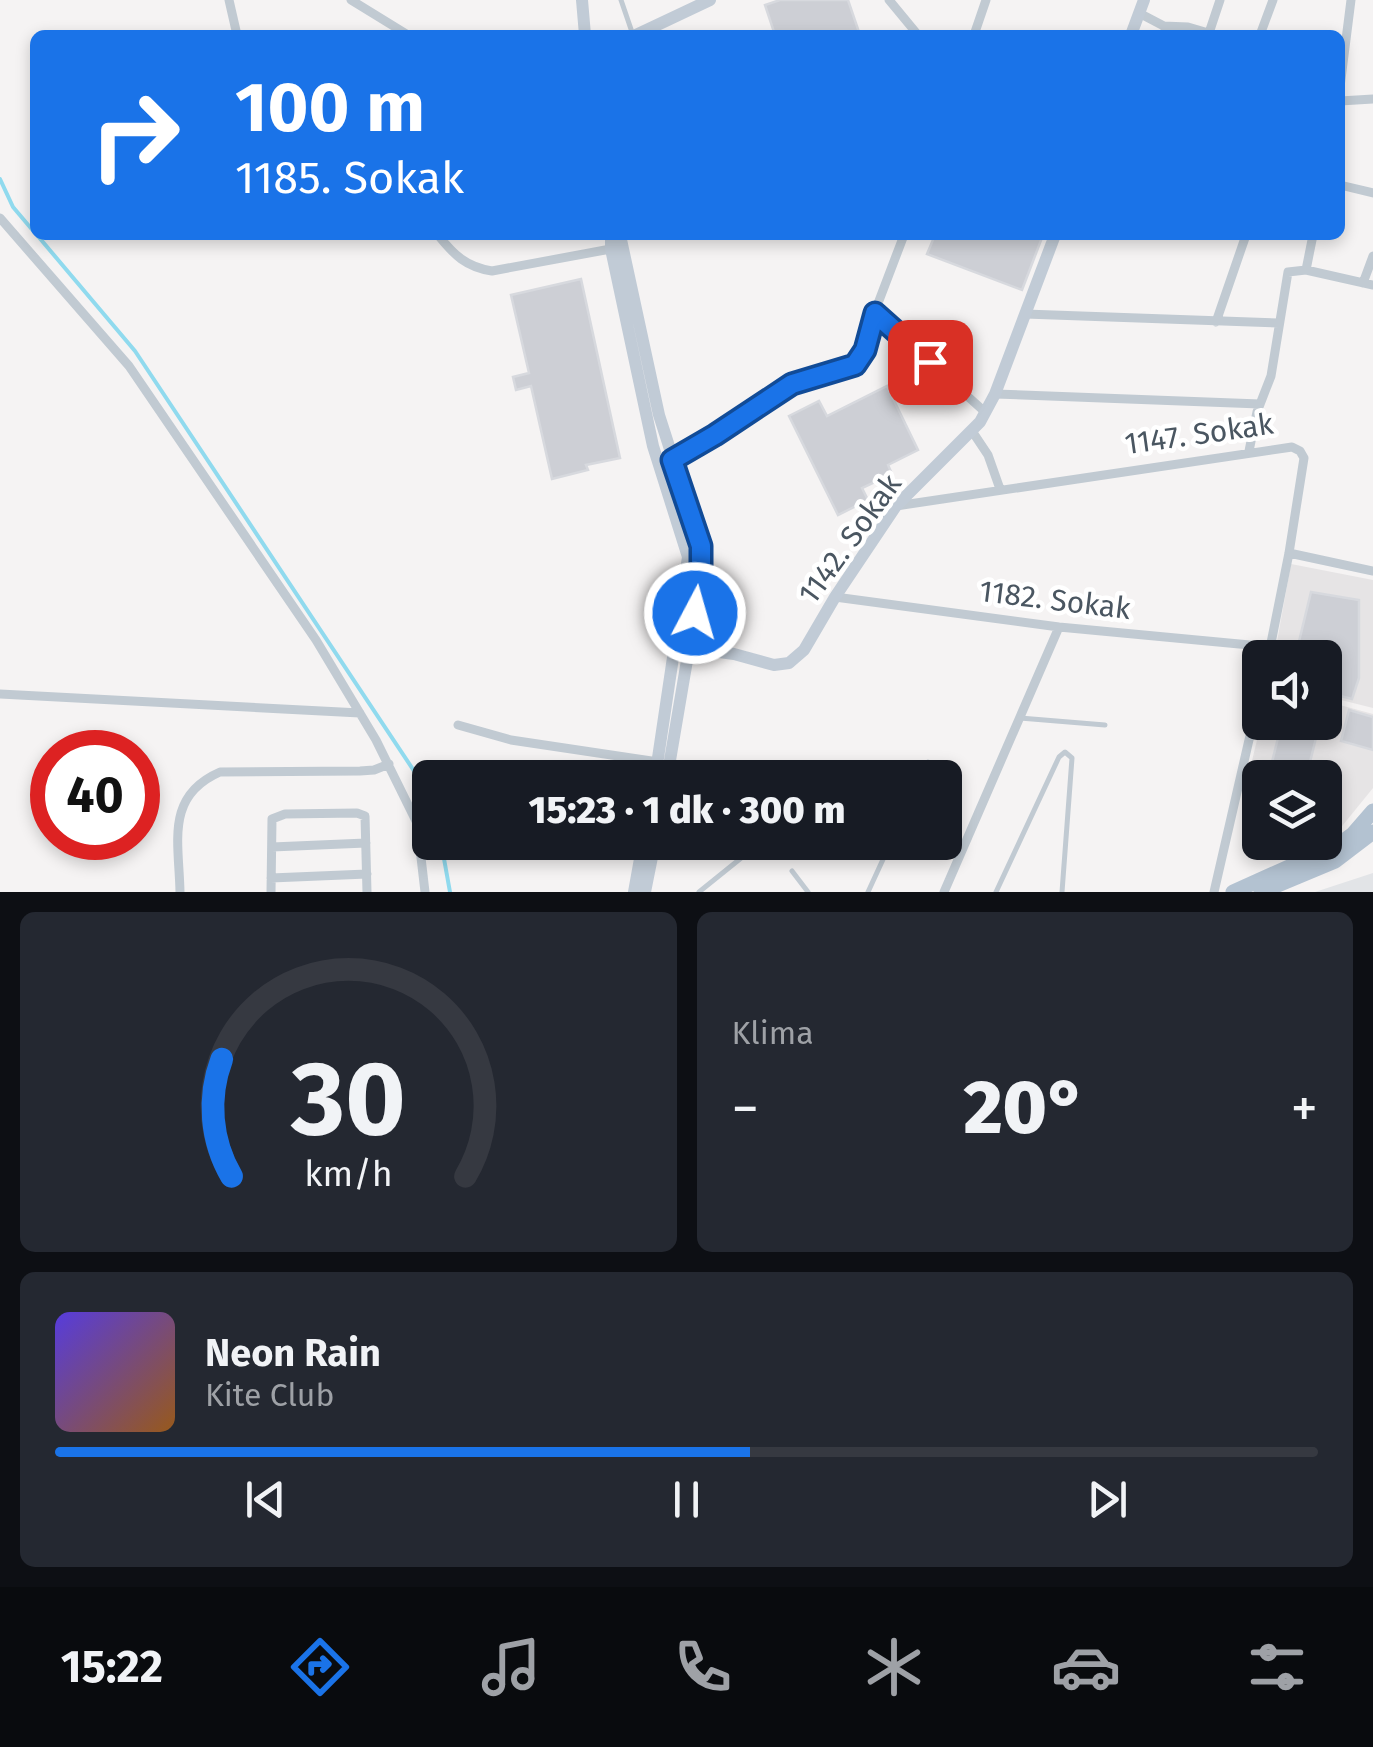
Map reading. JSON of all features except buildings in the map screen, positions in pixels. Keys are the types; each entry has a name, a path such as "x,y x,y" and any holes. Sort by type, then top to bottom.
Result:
{"main road":[{"path":"1234,892 1338,844 1353,834 1373,811"},
{"path":"1261,892 1336,861 1373,832"}],"street":[{"path":"230,0 237,30"},
{"path":"350,0 400,30"},
{"path":"582,0 585,30"},
{"path":"646,30 710,0"},
{"path":"889,0 914,30"},
{"path":"976,30 986,0"},
{"path":"1213,30 1220,0"},
{"path":"1262,30 1273,0"},
{"path":"1345,49 1351,0"},
{"path":"1142,7 1171,30"},
{"path":"1163,26 1198,30"},
{"path":"1345,101 1373,98"},
{"path":"1345,186 1373,192"},
{"path":"0,218 129,366 256,549 360,713 416,823 425,892"},
{"path":"442,240 455,256 474,268 492,271 616,242 659,416 688,557 669,760"},
{"path":"666,463 792,384 855,365 865,350 902,240"},
{"name":"1142. Sokak","path":"682,647 734,654 774,666 789,663 804,650 896,506 985,412 1053,240"},
{"path":"1216,322 1244,240"},
{"path":"1306,270 1312,240"},
{"path":"1249,451 1271,376 1288,272 1306,270 1368,284 1373,256"},
{"path":"875,313 985,412"},
{"path":"1025,314 1278,323"},
{"path":"995,394 1260,404"},
{"path":"972,430 988,455 1000,489"},
{"name":"1147. Sokak","path":"896,506 1292,447 1304,458 1272,640"},
{"path":"1290,553 1373,572"},
{"name":"1182. Sokak","path":"835,597 1242,649"},
{"path":"944,892 1059,627"},
{"path":"658,760 682,647"},
{"path":"0,694 360,713"},
{"path":"458,724 511,740 645,760"},
{"path":"1214,892 1249,740"},
{"path":"180,892 182,806 189,792 205,779 220,772 360,771 389,764"},
{"path":"271,892 272,819 285,814 357,813 365,816 367,892"},
{"path":"272,846 366,843"},
{"path":"634,892 640,860"},
{"path":"645,892 651,860"},
{"path":"271,878 366,874"}],"lane":[{"path":"621,0 633,30"},
{"path":"1020,718 1104,725"},
{"path":"996,892 1065,752 1072,758 1062,892"},
{"path":"699,892 739,860"},
{"path":"868,892 882,860"},
{"path":"792,871 808,892"}],"shaded area":[{"path":"1291,564 1373,580 1373,708 1342,700 1342,640 1277,640"},
{"path":"1342,706 1373,714 1373,788 1342,826 1342,760 1252,760 1257,740 1342,740"},
{"path":"1373,873 1373,892 1315,892"}],"waterway":[{"path":"0,179 13,207 30,227"},
{"path":"41,240 135,351 412,768"},
{"path":"444,860 450,892"}],"route":[{"path":"695,613 701,546 672,460 792,384 855,365 865,350 875,313 930,362"}]}
